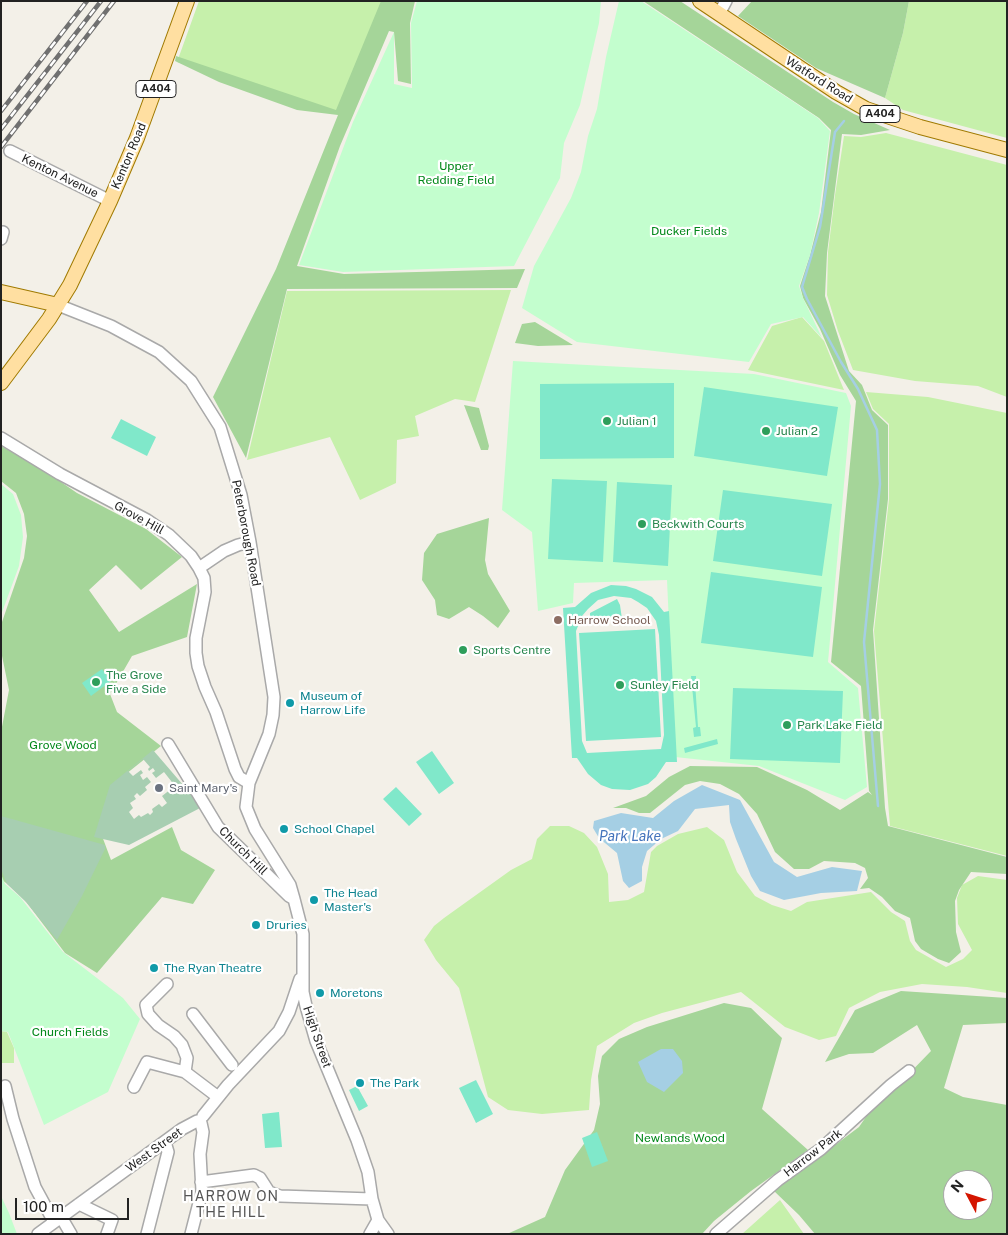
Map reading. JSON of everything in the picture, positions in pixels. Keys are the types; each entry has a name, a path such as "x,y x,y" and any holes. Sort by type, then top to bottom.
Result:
{"main road":[{"name":"Kenton Road","path":"58,305 110,201 152,101 187,1"},
{"name":"Watford Road","path":"711,6 836,92 866,109 920,127 1007,150"},
{"name":"Peterborough Road","path":"1,292 58,305"},
{"name":"A404","path":"2,379 58,305"}],"street":[{"path":"711,6 726,1"},
{"name":"Kenton Avenue","path":"10,151 110,201"},
{"name":"Peterborough Road","path":"58,305 111,326 141,341 169,360 191,381 220,427 236,478 250,542 274,697 269,734 249,784"},
{"name":"Grove Hill","path":"1,438 60,474 147,520 169,535 199,568 204,578 205,592 196,638 198,666 235,769 239,777 249,784"},
{"path":"199,568 224,551 250,542"},
{"name":"Church Hill","path":"168,744 218,827 294,899"},
{"name":"High Street","path":"249,784 246,802 249,815 290,885 294,899 303,934 304,999 314,1034 357,1140 368,1172 372,1199 378,1220 388,1234"},
{"name":"West Street","path":"38,1234 182,1129 200,1120 218,1097 235,1070 253,1059 285,1022 300,979 303,976"},
{"path":"166,984 151,999 146,1008 154,1022 174,1036 182,1045 187,1058 186,1072"},
{"path":"193,1014 235,1070"},
{"path":"134,1087 147,1062 186,1072 218,1097"},
{"name":"Harrow Park","path":"716,1234 778,1180 821,1150 891,1085 909,1071"},
{"path":"7,1086 13,1119 35,1187 58,1220 71,1234"},
{"path":"191,1234 200,1200 202,1182 200,1154 203,1132 200,1120"},
{"path":"148,1234 168,1152 165,1142"},
{"path":"202,1182 254,1175 260,1178 269,1192 280,1196 372,1199"},
{"path":"79,1204 112,1220 107,1234"},
{"path":"370,1234 378,1220"}],"green space":[{"path":"199,1 386,1 338,113 177,62"},
{"path":"381,1 415,1 410,23 411,84 398,81 394,32 389,31 340,146 297,266 344,274 525,269 517,288 287,289 246,458 213,397 276,269 338,115 297,110 219,82 175,61 176,56 336,110"},
{"name":"Upper Redding Field","path":"417,1 601,1 599,23 580,105 564,143 560,178 514,266 343,272 299,265 353,122 394,32 394,84 412,88 411,23"},
{"name":"Ducker Fields","path":"619,1 641,1 818,118 830,131 819,213 810,255 799,286 822,338 803,317 771,324 749,362 577,342 522,308 534,266 571,198 581,172 588,136 597,109 606,57"},
{"path":"643,1 680,1 833,102 854,114 890,130 861,135 842,134 827,253 825,296 849,371 862,385 872,410 888,425 888,499 873,630 885,808 888,826 1007,857 1007,874 971,872 959,890 955,901 956,932 961,952 949,963 921,949 915,941 910,918 895,911 882,897 869,888 860,889 868,878 865,868 855,863 824,861 809,869 794,869 775,852 757,814 739,794 720,784 700,781 685,785 650,813 639,813 626,808 613,808 646,796 669,777 690,766 757,767 807,790 840,810 868,792 872,795 869,791 861,686 831,662 856,401 840,375 820,329 803,298 800,286 821,212 831,130 819,118"},
{"path":"752,1 909,1 903,33 885,98 816,68 738,16"},
{"path":"909,1 1007,1 1007,138 903,110 885,98 903,33"},
{"path":"886,133 1007,165 1007,397 978,386 915,381 853,370 827,295 828,252 835,195 844,136 861,137"},
{"path":"511,290 475,402 455,399 415,416 419,436 397,440 396,483 360,500 330,437 247,460 287,291"},
{"path":"802,317 824,341 844,390 748,370 772,326"},
{"path":"535,322 573,345 538,346 515,343 522,324"},
{"path":"513,361 754,374 846,393 851,406 828,662 858,688 867,787 845,800 759,766 675,757 667,580 574,583 573,603 538,611 532,532 502,510"},
{"name":"Julian 1","path":"674,383 674,458 540,459 540,384"},
{"name":"Julian 2","path":"704,387 838,407 827,476 694,456"},
{"path":"866,392 928,397 1007,413 1007,856 890,826 874,631 889,499 889,424 873,409"},
{"path":"464,405 479,408 489,446 488,450 481,450"},
{"path":"121,419 156,437 147,456 111,438"},
{"name":"Grove Wood","path":"1,446 42,469 77,493 146,529 182,557 141,590 116,565 89,590 119,632 197,584 187,637 132,656 110,694 117,712 161,746 111,786 102,836 111,860 172,827 181,850 215,870 193,904 162,897 97,973 65,953 21,895 1,879 1,732 9,690 1,651 2,622 24,558 27,536 24,514 16,493 1,481"},
{"path":"552,479 607,481 603,562 548,559"},
{"name":"Beckwith Courts","path":"617,482 672,485 668,566 613,562"},
{"path":"1,484 13,494 21,515 23,537 19,566 1,615"},
{"path":"723,490 832,504 822,576 713,561"},
{"path":"489,518 485,560 488,574 510,611 498,628 469,607 449,619 437,615 435,600 422,580 424,553 437,534"},
{"path":"711,572 822,587 813,657 701,643"},
{"path":"611,585 626,586 652,597 664,612 669,611 677,762 666,762 656,777 648,784 630,790 612,789 601,785 588,774 577,758 572,758 563,608 575,607 591,593","holes":["614,596 631,598 647,608 656,621 659,635 664,735 661,749 587,753 582,741 576,631 582,616 598,600"]},
{"path":"617,599 622,619 590,616 590,613"},
{"name":"Sunley Field","path":"655,629 661,737 586,741 579,633"},
{"name":"The Grove Five a Side","path":"102,669 111,681 91,696 82,683"},
{"path":"691,676 696,676 698,727 700,727 701,736 694,737 693,728 696,727"},
{"name":"Park Lake Field","path":"733,688 843,691 840,763 730,759"},
{"path":"717,739 718,744 685,753 684,748"},
{"path":"153,750 202,807 129,845 94,837 110,785","holes":["143,759 150,767 149,771 153,768 155,771 152,773 156,778 164,772 175,786 162,796 167,803 162,807 159,804 152,809 153,812 150,815 148,813 141,817 139,815 134,819 129,812 133,808 130,803 136,799 134,796 137,793 140,796 147,790 145,787 151,782 147,777 143,780 140,775 143,773 141,770 133,776 128,771"]},
{"path":"432,751 454,783 439,794 416,762"},
{"path":"396,787 422,814 409,826 383,799"},
{"path":"1,816 105,845 105,849 82,896 57,940 26,902 7,884 1,869"},
{"path":"550,826 569,826 584,833 597,847 608,874 609,902 628,900 644,892 651,852 657,846 678,834 707,827 724,840 737,872 755,896 772,905 791,911 807,902 871,892 891,912 905,921 910,941 916,950 946,967 963,959 972,950 958,924 957,898 962,885 978,876 1007,880 1007,993 967,987 922,984 880,992 849,1008 836,1036 819,1040 785,1027 741,992 662,1013 634,1023 597,1046 591,1080 589,1110 542,1114 508,1110 488,1097 459,988 436,960 424,940 434,926 444,918 511,870 532,859 537,839"},
{"name":"Church Fields","path":"1,874 5,884 20,897 63,952 123,998 140,1019 108,1092 44,1125 8,1032 1,1031"},
{"path":"901,991 1007,998 1007,1023 963,1025 944,1088 963,1097 1007,1105 1007,1234 815,1234 799,1215 774,1191 859,1127 872,1108 931,1051 917,1025 873,1053 849,1054 825,1062 855,1010"},
{"name":"Newlands Wood","path":"724,1003 751,1008 782,1038 762,1109 808,1150 751,1191 714,1221 702,1234 507,1234 545,1217 565,1170 594,1130 600,1104 598,1076 602,1056 619,1039 647,1027"},
{"path":"1,1031 7,1032 14,1048 14,1063 1,1063"},
{"path":"476,1080 493,1114 476,1123 459,1088"},
{"path":"357,1086 368,1106 359,1111 349,1090"},
{"path":"279,1112 282,1147 265,1148 262,1114"},
{"path":"597,1132 608,1161 592,1167 582,1138"},
{"path":"1,1196 9,1213 17,1234 1,1234"},
{"path":"780,1200 804,1234 742,1234"}],"water":[{"name":"Park Lake","path":"702,785 740,800 774,862 797,877 832,867 862,871 857,891 821,893 784,900 760,891 751,876 736,839 730,822 729,805 695,809 678,831 661,839 647,851 642,867 642,881 629,888 623,881 617,853 599,838 593,828 594,821 621,813 653,818 674,801"},
{"path":"661,1049 673,1049 682,1061 683,1073 664,1092 647,1082 638,1062"}],"waterway":[{"path":"844,121 835,132 820,227 802,287 841,362 858,389 877,430 880,484 864,642 878,806"}],"railway":[{"path":"1,111 87,1"},
{"path":"1,129 101,1"},
{"path":"1,147 114,1"}],"place":[{"name":"Julian 1","path":"607,421"},
{"name":"Julian 2","path":"766,431"},
{"name":"Beckwith Courts","path":"642,524"},
{"name":"Harrow School","path":"558,620"},
{"name":"Sports Centre","path":"463,650"},
{"name":"The Grove Five a Side","path":"96,682"},
{"name":"Sunley Field","path":"620,685"},
{"name":"Museum of Harrow Life","path":"290,703"},
{"name":"Park Lake Field","path":"787,725"},
{"name":"Saint Mary's","path":"159,788"},
{"name":"School Chapel","path":"284,829"},
{"name":"The Head Master's","path":"314,900"},
{"name":"Druries","path":"256,925"},
{"name":"The Ryan Theatre","path":"154,968"},
{"name":"Moretons","path":"320,993"},
{"name":"The Park","path":"360,1083"}],"district":[{"name":"HARROW ON THE HILL","path":"231,1206"}]}
